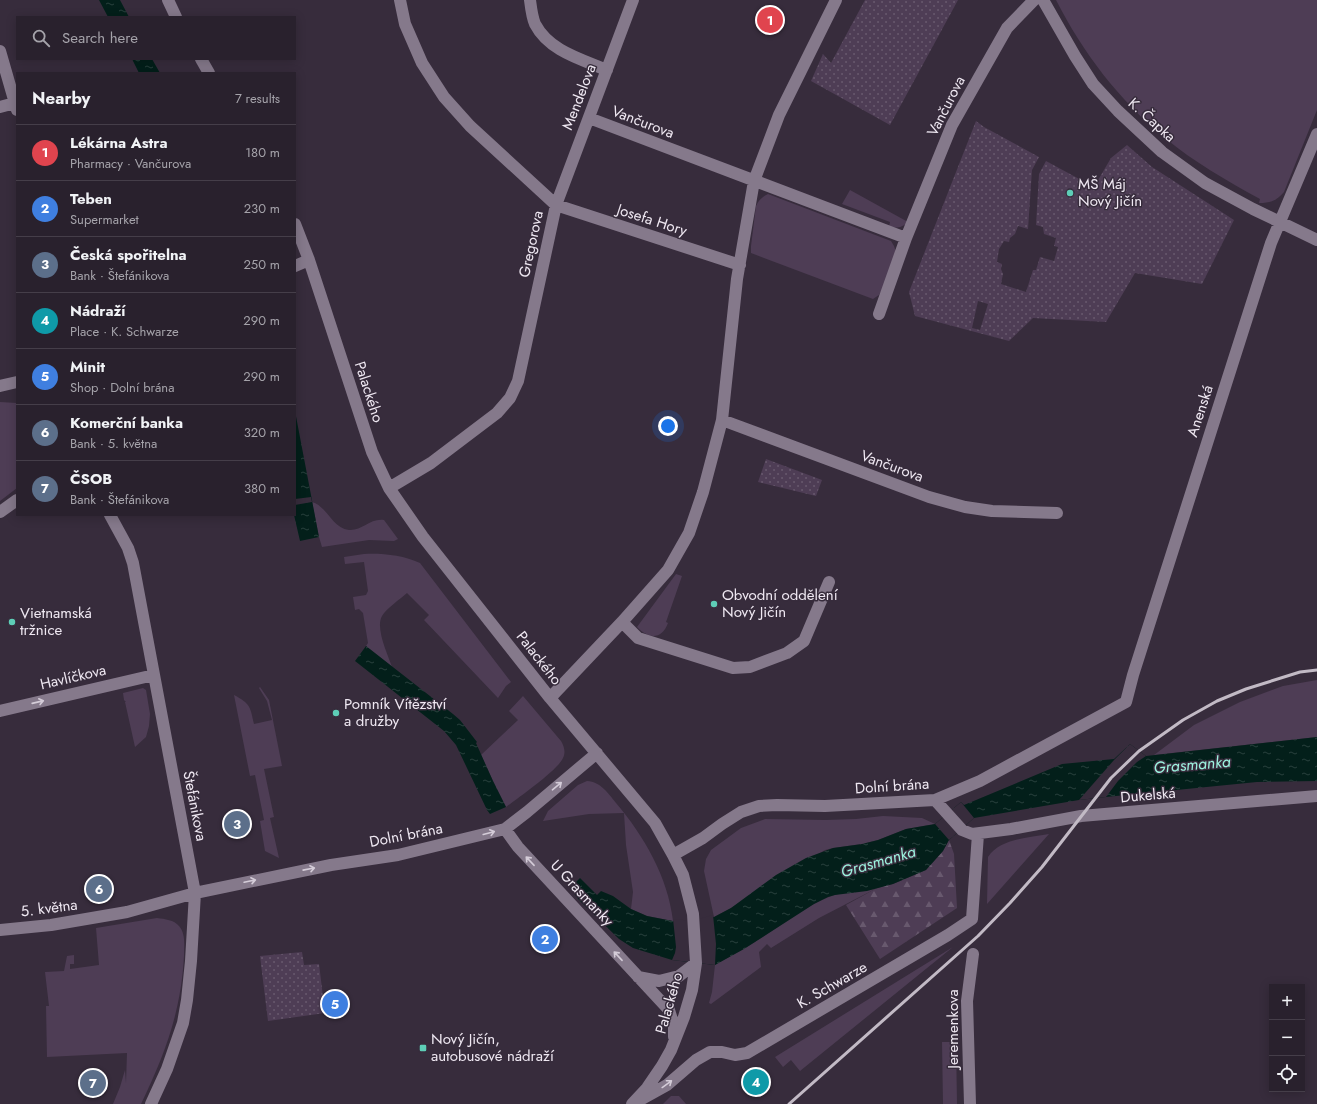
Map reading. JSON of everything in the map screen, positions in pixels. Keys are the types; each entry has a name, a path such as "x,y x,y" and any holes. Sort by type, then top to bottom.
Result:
{"street":[{"path":"168,0 176,16"},
{"name":"Gregorova","path":"389,488 430,463 497,413 510,398 518,381 556,205 470,126 444,97 422,63 405,24 400,0"},
{"path":"530,0 534,23 545,39 562,51 607,70"},
{"name":"Mendelova","path":"556,205 633,0"},
{"path":"550,698 622,622 668,570 689,533 703,492 722,420 737,279 754,181 779,115 836,0"},
{"name":"Vančurova","path":"879,314 906,238 952,125 1007,28 1034,0"},
{"name":"K. Čapka","path":"1043,0 1093,84 1118,112 1162,152 1205,183 1253,209 1317,240"},
{"path":"0,51 16,107 0,107"},
{"path":"202,60 208,72"},
{"name":"Vančurova","path":"589,118 906,238"},
{"name":"Anenská","path":"1126,702 1271,242 1317,134"},
{"name":"Josefa Hory","path":"556,205 740,265"},
{"name":"Palackého","path":"296,227 309,260 372,452 389,488 423,537 550,698 655,823 674,855 687,887 693,914 696,963 692,990 674,1044 662,1066 647,1088 633,1104"},
{"path":"296,266 309,260"},
{"path":"0,386 16,382"},
{"name":"Vančurova","path":"722,420 929,497 965,507 992,511 1057,513"},
{"path":"0,512 16,501"},
{"name":"Štefánikova","path":"111,516 128,548 133,563 195,893 191,961 183,1023 164,1076 151,1104"},
{"path":"622,622 638,638 733,668 750,667 787,653 804,641 829,582"},
{"name":"Havlíčkova","path":"0,711 154,675"},
{"name":"Dolní brána","path":"674,855 703,838 741,812 759,806 825,806 935,800 980,781 1126,702"},
{"name":"Dolní brána","path":"195,893 331,865 398,855 505,829 597,753"},
{"name":"Dukelská","path":"981,833 1081,816 1317,796"},
{"path":"935,800 962,830 972,834 981,833"},
{"name":"U Grasmanky","path":"505,829 518,847 669,1010 674,1026 674,1044"},
{"name":"K. Schwarze","path":"633,1104 667,1085 696,1060 710,1052 722,1052 735,1055 747,1053 948,935 972,919 981,833"},
{"name":"5. května","path":"0,930 51,925 127,912 195,893"},
{"name":"Jeremenkova","path":"970,1104 967,1001 973,954"},
{"path":"638,978 659,981 666,980 679,976 696,963"}],"green space":[{"path":"865,0 958,0 890,125 811,81 823,54 831,63"},
{"path":"1056,0 1317,0 1317,110 1284,192 1273,201 1259,203 1260,199 1211,171 1165,138 1132,108 1103,75 1078,39"},
{"name":"MŠ Máj Nový Jičín","path":"976,121 984,127 1039,157 1032,170 1028,229 1018,226 1015,234 1010,238 1009,242 1004,241 999,249 997,262 1002,264 1001,269 1003,274 1001,284 1026,292 1033,270 1036,270 1040,257 1054,261 1058,247 1054,246 1056,238 1044,234 1043,227 1036,225 1039,174 1046,161 1094,187 1111,158 1127,145 1152,167 1234,220 1202,284 1135,273 1106,322 1033,318 1009,341 915,316 909,292","holes":["978,301 988,304 980,330 972,328"]},
{"path":"850,190 908,222 899,227 889,227 890,222 842,204"},
{"path":"768,194 891,241 896,252 886,283 879,295 873,299 751,253 756,206 764,196"},
{"path":"0,402 16,403 16,489 0,501"},
{"path":"766,459 822,480 816,496 758,482"},
{"path":"312,502 322,508 338,525 349,530 358,529 374,521 384,520 398,539 394,541 369,540 322,547"},
{"path":"364,554 392,555 420,563 511,682 506,686 498,698 424,620 429,615 407,593 387,610 380,621 383,642 392,667 366,646 368,643 363,613 359,609 355,610 353,597 366,595 368,591 364,562 345,564 344,557"},
{"path":"676,574 682,576 665,629 658,635 654,636 646,634 637,627"},
{"path":"1317,680 1317,737 1154,755 1194,725 1240,702 1283,686"},
{"path":"260,687 269,700 282,766 264,769 274,817 270,818 279,858 265,851 260,821 264,820 255,775 250,776 234,695 249,706 254,724 272,720 267,701 259,688"},
{"path":"143,688 146,690 150,714 149,726 146,737 135,747 123,693"},
{"path":"523,696 561,741 564,747 564,754 560,763 554,769 537,784 506,807 481,755 518,720 509,711"},
{"path":"587,781 596,783 607,792 624,813 589,814 543,821 548,811 578,785"},
{"path":"624,814 645,843 660,873 666,889 673,921 647,916 631,909 633,892 626,845"},
{"path":"883,816 922,818 935,824 906,829 878,840 862,844 825,850 714,917 704,871 706,859 711,850 741,828 765,819 826,820"},
{"path":"1049,834 987,904 988,857 1000,846 1008,842"},
{"path":"949,840 954,854 957,908 880,959 846,905 877,888 893,884 926,870 943,851"},
{"path":"877,888 819,918 771,948 767,944 759,952 761,967 711,1004 709,1003 712,992 715,965 820,901 840,893"},
{"path":"157,918 175,922 181,929 184,936 182,976 175,1014 164,1050 141,1104 113,1104 125,1070 126,1083 127,1053 47,1057 46,1006 49,1006 45,972 64,971 67,956 74,955 74,964 70,964 70,969 99,965 96,928"},
{"path":"953,947 800,1071 791,1060 783,1067 775,1057"},
{"path":"302,952 304,965 319,964 325,1013 268,1021 260,956"},
{"path":"942,1042 956,1042 957,1104 943,1104"},
{"path":"671,1096 679,1096 686,1104 663,1104"}],"water":[{"path":"99,0 120,0 128,16 107,16"},
{"path":"132,60 153,60 159,72 138,72"},
{"path":"296,416 319,537 300,541 294,516 296,516"},
{"path":"366,646 460,720 477,742 476,743 506,807 490,814 456,745 444,731 355,661"},
{"name":"Grasmanka","path":"1317,737 1317,781 1257,782 1106,797 1079,800 974,818 949,840 943,851 926,870 893,884 867,891 828,897 814,904 744,949 715,965 672,960 633,948 619,939 579,900 570,888 580,878 597,895 601,891 613,896 631,909 647,916 683,923 714,917 731,908 776,875 806,858 833,848 862,844 878,840 906,829 935,824 961,802 964,805 1062,764 1114,759 1130,744 1146,756"}],"pier":[{"path":"311,497 312,502 296,505 296,499"},
{"path":"1130,744 1146,756 1137,762 1118,781 1106,797 1079,800 1114,760"},
{"path":"961,802 974,818 949,840 935,824"},
{"path":"713,915 716,944 715,965 672,960 676,947 673,919 692,921"}],"railway":[{"path":"789,1104 978,936 1042,867 1111,778 1139,751 1183,720 1217,701 1246,689 1300,672 1317,670"}],"place":[{"name":"Lékárna Astra","path":"770,20"},
{"name":"MŠ Máj Nový Jičín","path":"1070,193"},
{"name":"Obvodní oddělení Nový Jičín","path":"714,604"},
{"name":"Vietnamská tržnice","path":"12,622"},
{"name":"Pomník Vítězství a družby","path":"336,713"},
{"name":"Česká spořitelna","path":"237,824"},
{"name":"Komerční banka","path":"99,889"},
{"name":"Teben","path":"545,939"},
{"name":"Minit","path":"335,1004"},
{"name":"Nový Jičín, autobusové nádraží","path":"423,1048"},
{"name":"Nádraží","path":"756,1082"},
{"name":"ČSOB","path":"93,1083"}]}
